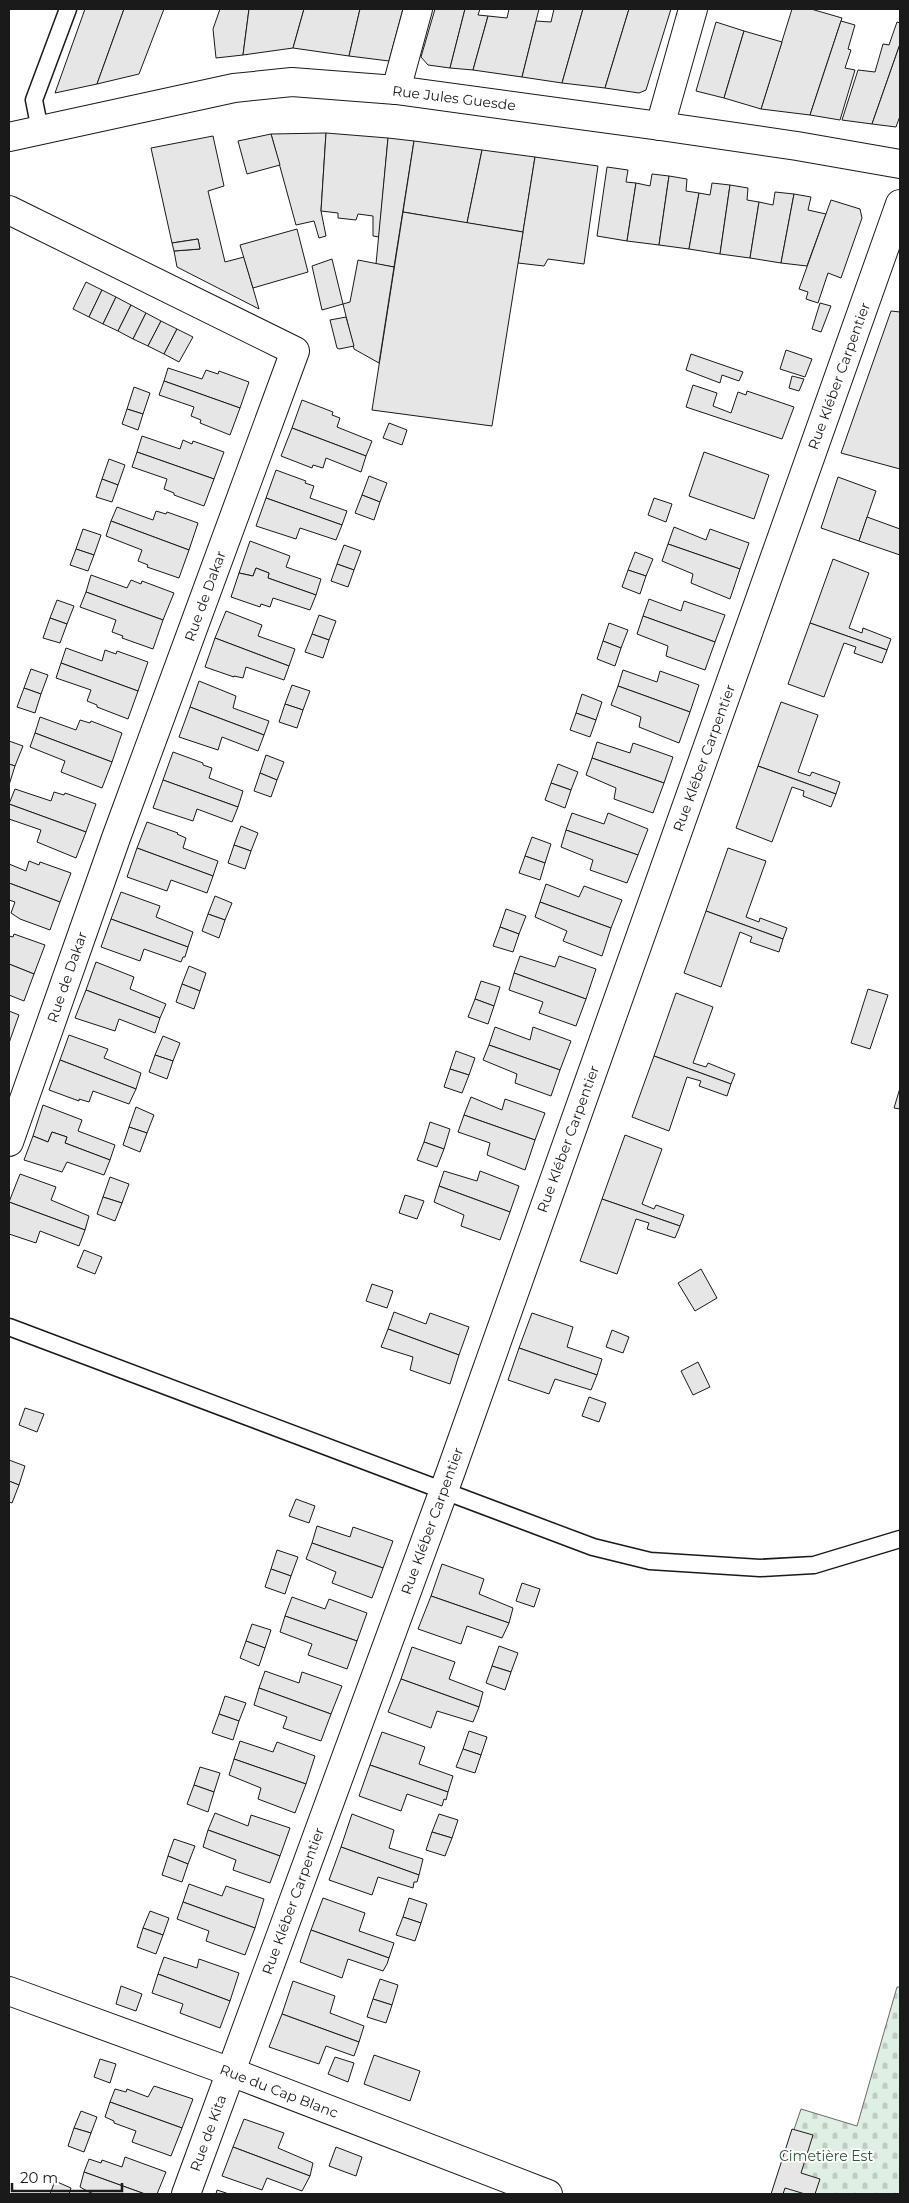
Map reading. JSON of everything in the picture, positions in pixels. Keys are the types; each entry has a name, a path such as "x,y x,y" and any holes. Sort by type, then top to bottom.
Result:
{"street":[{"path":"396,90 418,9"},
{"path":"660,126 693,9"},
{"name":"Rue Jules Guesde","path":"9,137 234,88 292,82 396,90 797,146 900,164"},
{"name":"Rue Kléber Carpentier","path":"231,2072 443,1490 900,204"},
{"name":"Rue de Dakar","path":"9,210 295,351 119,829 9,1142"},
{"name":"Rue du Cap Blanc","path":"9,1991 231,2072 548,2194"},
{"name":"Rue de Kita","path":"186,2194 231,2072"}],"lane":[{"path":"40,130 34,100 68,9"},
{"path":"9,1327 593,1547 650,1561 760,1568 814,1565 900,1540"}],"green space":[{"name":"Cimetière Est","path":"897,1987 900,1987 900,2194 772,2194 801,2109 857,2126"}],"building":[{"path":"85,9 124,9 97,84 55,93"},
{"path":"124,9 164,9 139,74 97,84"},
{"path":"220,9 249,9 243,55 216,58 213,29"},
{"path":"249,9 304,9 293,48 243,55"},
{"path":"304,9 360,9 349,56 293,48"},
{"path":"360,9 403,9 389,61 349,56"},
{"path":"435,9 465,9 450,68 428,65 421,57"},
{"path":"465,9 480,9 478,15 488,16 473,70 450,68"},
{"path":"509,9 539,9 522,77 473,70 488,16 507,18"},
{"path":"554,9 583,9 562,83 522,77 536,21 551,22"},
{"path":"583,9 629,9 605,88 562,83"},
{"path":"629,9 671,9 646,90 639,93 605,88"},
{"path":"792,9 811,9 842,18 810,115 761,109"},
{"path":"841,21 855,25 848,49 851,50 845,68 855,70 840,120 810,115"},
{"path":"716,22 744,31 724,98 696,91"},
{"path":"897,22 900,23 900,44 872,124 842,120 858,70 875,72 883,44 889,45"},
{"path":"744,31 782,42 761,109 724,98"},
{"path":"900,44 900,116 896,127 872,124"},
{"path":"326,133 321,211 326,236 319,238 314,221 296,225 271,134"},
{"path":"326,133 388,138 379,237 373,236 373,216 358,214 356,220 338,218 338,213 321,211"},
{"path":"271,134 280,165 247,174 238,141"},
{"path":"213,136 224,186 208,191 225,262 244,257 259,309 177,267 174,251 200,249 198,239 172,243 151,148"},
{"path":"388,138 414,141 394,267 376,264"},
{"path":"414,141 482,150 467,223 403,212"},
{"path":"482,150 535,157 523,232 467,223"},
{"path":"535,157 598,166 584,264 548,259 544,266 518,263"},
{"path":"607,167 628,170 626,182 636,183 627,241 597,236"},
{"path":"652,174 669,176 659,245 627,241 636,183 650,186"},
{"path":"669,176 687,179 686,191 699,193 689,249 659,245"},
{"path":"712,183 730,185 720,254 689,249 699,193 710,195"},
{"path":"730,185 748,188 747,200 759,202 750,258 720,254"},
{"path":"775,192 794,194 781,263 750,258 759,202 773,205"},
{"path":"794,194 811,197 808,210 826,214 807,266 781,263"},
{"path":"831,200 860,209 862,218 841,278 828,273 818,303 806,299 808,292 799,289"},
{"path":"403,212 523,232 492,426 372,410"},
{"path":"297,229 308,272 253,288 240,245"},
{"path":"198,239 200,249 174,251 172,243"},
{"path":"332,259 343,304 322,310 312,266"},
{"path":"358,260 394,267 379,363 354,349 343,304 350,302"},
{"path":"86,282 102,290 89,317 73,309"},
{"path":"102,290 116,297 103,324 89,317"},
{"path":"116,297 131,305 118,331 103,324"},
{"path":"820,303 831,306 821,332 812,329"},
{"path":"131,305 146,313 133,339 118,331"},
{"path":"891,311 900,312 900,469 841,453"},
{"path":"146,313 161,321 148,346 133,339"},
{"path":"346,317 354,346 339,349 337,348 330,320"},
{"path":"161,321 177,329 164,354 148,346"},
{"path":"177,329 193,337 179,362 164,354"},
{"path":"786,350 812,359 805,377 780,369"},
{"path":"691,354 743,372 739,381 722,375 720,383 686,370"},
{"path":"168,368 202,379 206,370 218,374 219,371 249,382 240,408 164,381"},
{"path":"792,376 804,379 799,391 789,388"},
{"path":"164,381 240,408 230,435 200,423 201,420 191,416 194,407 159,395"},
{"path":"693,385 717,393 713,406 731,413 738,392 746,395 747,391 794,407 782,439 686,407"},
{"path":"134,387 150,393 143,414 127,409"},
{"path":"302,400 333,412 332,415 340,418 337,427 372,441 366,456 292,428"},
{"path":"127,409 143,414 138,430 122,424"},
{"path":"389,423 407,430 402,445 383,438"},
{"path":"292,428 366,456 361,472 326,458 323,468 313,465 312,468 281,456"},
{"path":"142,436 180,449 183,440 192,444 193,441 224,452 214,479 137,452"},
{"path":"137,452 214,479 204,506 174,495 174,493 164,489 167,479 132,467"},
{"path":"704,452 769,475 754,519 689,496"},
{"path":"109,459 125,465 118,485 102,479"},
{"path":"276,470 306,481 305,483 314,486 310,498 347,511 342,525 266,498"},
{"path":"369,476 387,483 380,502 362,495"},
{"path":"838,477 876,491 859,541 821,528"},
{"path":"102,479 118,485 112,502 96,497"},
{"path":"362,495 380,502 374,520 355,513"},
{"path":"266,498 342,525 336,540 300,528 296,539 256,526"},
{"path":"654,498 672,504 666,522 648,515"},
{"path":"117,507 153,520 156,511 166,514 167,512 198,523 189,550 111,521"},
{"path":"867,517 900,529 900,555 859,541"},
{"path":"111,521 189,550 179,578 147,567 148,565 138,561 142,550 106,536"},
{"path":"674,527 706,540 710,529 749,543 740,569 668,544"},
{"path":"83,529 101,535 94,555 76,549"},
{"path":"250,541 290,556 286,567 321,579 316,595 268,578 269,573 256,568 253,576 239,573"},
{"path":"668,544 740,569 730,599 691,583 693,574 662,561"},
{"path":"344,545 361,551 354,570 337,564"},
{"path":"76,549 94,555 88,571 70,565"},
{"path":"635,552 653,559 646,576 628,570"},
{"path":"833,559 869,573 849,628 862,633 863,628 891,639 887,650 810,623"},
{"path":"337,564 354,570 348,587 331,581"},
{"path":"256,568 269,573 268,578 316,595 310,610 273,598 270,607 261,604 260,607 231,597 239,573 253,576"},
{"path":"628,570 646,576 640,594 622,587"},
{"path":"91,575 127,588 131,580 141,584 142,581 174,593 163,620 86,592"},
{"path":"86,592 163,620 153,649 122,638 123,636 112,632 116,620 80,607"},
{"path":"649,599 681,611 684,601 725,615 715,642 643,616"},
{"path":"57,600 74,606 67,624 50,618"},
{"path":"226,611 262,625 258,636 295,649 289,666 215,638"},
{"path":"319,615 336,621 329,640 312,634"},
{"path":"643,616 715,642 705,670 666,656 668,646 637,634"},
{"path":"50,618 67,624 60,643 43,638"},
{"path":"609,623 628,630 621,648 603,641"},
{"path":"810,623 887,650 882,663 854,653 856,647 844,643 824,697 788,684"},
{"path":"312,634 329,640 323,658 305,652"},
{"path":"215,638 289,666 284,680 246,667 243,678 234,677 205,667"},
{"path":"603,641 621,648 615,666 597,659"},
{"path":"66,648 102,661 105,650 116,654 117,651 148,662 138,691 61,663"},
{"path":"61,663 138,691 128,719 87,701 91,690 56,678"},
{"path":"31,669 48,675 41,694 24,688"},
{"path":"623,670 657,682 660,671 699,685 690,712 618,686"},
{"path":"199,681 236,696 233,708 269,721 264,735 190,707"},
{"path":"292,685 310,691 303,710 285,704"},
{"path":"618,686 690,712 679,743 639,727 641,717 611,705"},
{"path":"24,688 41,694 35,713 17,707"},
{"path":"582,694 602,702 596,720 576,713"},
{"path":"781,702 818,715 798,772 810,776 812,772 840,782 836,794 758,766"},
{"path":"285,704 303,710 297,728 279,722"},
{"path":"190,707 264,735 258,751 222,737 218,750 179,737"},
{"path":"576,713 596,720 590,737 570,730"},
{"path":"40,717 76,730 80,720 90,723 91,721 122,733 112,762 35,733"},
{"path":"35,733 112,762 102,788 61,772 65,761 30,747"},
{"path":"9,741 23,746 15,766 9,764"},
{"path":"597,742 630,753 633,743 673,757 664,783 592,758"},
{"path":"173,752 212,768 209,778 243,791 238,807 163,780"},
{"path":"266,755 284,762 277,780 260,773"},
{"path":"592,758 664,783 653,813 614,799 616,788 586,775"},
{"path":"9,764 15,766 9,785"},
{"path":"558,764 578,772 571,790 551,783"},
{"path":"758,766 836,794 831,807 803,796 804,791 792,787 772,842 736,828"},
{"path":"260,773 277,780 271,797 254,791"},
{"path":"163,780 238,807 232,822 197,809 193,821 153,808"},
{"path":"551,783 571,790 565,808 545,800"},
{"path":"15,789 51,801 54,792 64,795 65,793 96,804 86,832 9,804"},
{"path":"9,804 86,832 76,858 37,842 41,830 9,819"},
{"path":"572,813 604,824 608,813 648,829 638,855 566,830"},
{"path":"147,822 178,833 186,838 183,848 218,861 213,876 137,848"},
{"path":"241,826 258,833 251,851 234,845"},
{"path":"566,830 638,855 627,883 590,870 593,860 561,847"},
{"path":"532,837 551,844 545,863 525,856"},
{"path":"234,845 251,851 245,869 228,863"},
{"path":"137,848 213,876 207,893 171,880 167,891 127,877"},
{"path":"728,848 766,861 746,917 759,922 760,918 787,928 783,939 706,911"},
{"path":"525,856 545,863 540,880 519,873"},
{"path":"29,861 39,865 40,862 71,873 60,902 9,883 9,864 26,871"},
{"path":"9,883 60,902 50,930 20,919 11,913 15,902 9,900"},
{"path":"546,884 579,897 584,886 622,900 611,928 540,902"},
{"path":"121,892 160,906 156,917 193,932 188,947 111,919"},
{"path":"215,896 232,903 225,920 208,914"},
{"path":"540,902 611,928 602,956 563,941 567,931 535,917"},
{"path":"506,909 526,916 519,934 500,927"},
{"path":"706,911 783,939 779,952 750,942 752,937 740,932 721,987 684,973"},
{"path":"208,914 225,920 219,938 202,931"},
{"path":"111,919 188,947 185,957 183,957 181,962 144,949 140,961 101,947"},
{"path":"500,927 519,934 513,952 493,946"},
{"path":"14,934 45,945 34,974 9,964 9,936 13,937"},
{"path":"520,956 555,967 559,956 596,969 586,999 514,973"},
{"path":"96,962 134,977 130,989 166,1004 160,1018 86,990"},
{"path":"9,964 34,974 24,1001 9,995"},
{"path":"189,966 206,973 200,991 182,984"},
{"path":"514,973 586,999 576,1026 539,1013 543,1002 509,990"},
{"path":"481,981 500,987 494,1006 475,999"},
{"path":"182,984 200,991 194,1009 176,1002"},
{"path":"868,989 888,995 870,1049 851,1043"},
{"path":"86,990 160,1018 155,1033 119,1019 115,1031 75,1018"},
{"path":"676,993 713,1007 693,1063 706,1067 708,1063 735,1074 731,1084 654,1056"},
{"path":"475,999 494,1006 488,1024 468,1017"},
{"path":"9,1011 19,1015 9,1043"},
{"path":"495,1027 530,1040 533,1027 571,1041 560,1070 489,1045"},
{"path":"69,1035 108,1049 104,1058 141,1073 136,1089 60,1060"},
{"path":"163,1036 180,1043 173,1061 155,1055"},
{"path":"489,1045 560,1070 551,1096 515,1083 517,1074 483,1060"},
{"path":"456,1051 475,1058 469,1075 450,1069"},
{"path":"155,1055 173,1061 167,1079 149,1072"},
{"path":"654,1056 731,1084 727,1096 699,1086 701,1081 687,1077 669,1131 632,1117"},
{"path":"60,1060 136,1089 129,1104 93,1091 89,1102 79,1099 79,1101 49,1090"},
{"path":"450,1069 469,1075 462,1093 444,1087"},
{"path":"900,1088 900,1109 894,1108"},
{"path":"471,1097 502,1110 505,1099 545,1113 535,1140 464,1115"},
{"path":"43,1105 82,1120 78,1131 115,1145 110,1160 65,1143 67,1137 52,1132 48,1142 33,1136"},
{"path":"136,1107 154,1115 147,1133 129,1127"},
{"path":"464,1115 535,1140 525,1170 487,1155 490,1143 458,1132"},
{"path":"430,1122 450,1129 444,1149 424,1142"},
{"path":"129,1127 147,1133 140,1152 123,1145"},
{"path":"52,1132 67,1137 65,1143 110,1160 104,1175 67,1162 62,1172 24,1160 33,1136 48,1142"},
{"path":"625,1135 662,1149 642,1204 654,1209 656,1205 684,1215 680,1226 602,1199"},
{"path":"424,1142 444,1149 437,1167 417,1160"},
{"path":"444,1171 477,1181 480,1171 519,1186 510,1212 439,1186"},
{"path":"20,1174 56,1187 51,1200 89,1216 85,1230 9,1202"},
{"path":"110,1177 129,1184 122,1203 103,1197"},
{"path":"439,1186 510,1212 500,1240 461,1226 464,1215 434,1202"},
{"path":"405,1195 424,1201 417,1219 399,1213"},
{"path":"103,1197 122,1203 115,1221 97,1214"},
{"path":"602,1199 680,1226 675,1238 647,1229 649,1223 636,1219 617,1274 580,1261"},
{"path":"9,1202 85,1230 79,1246 40,1231 36,1243 9,1234"},
{"path":"84,1250 102,1257 95,1274 77,1267"},
{"path":"701,1269 717,1298 695,1311 678,1283"},
{"path":"372,1284 393,1291 387,1308 366,1301"},
{"path":"394,1312 426,1324 430,1313 469,1327 459,1355 388,1329"},
{"path":"532,1313 573,1327 567,1347 602,1359 597,1375 519,1348"},
{"path":"388,1329 459,1355 450,1384 410,1370 413,1357 381,1347"},
{"path":"612,1330 629,1337 623,1353 606,1347"},
{"path":"519,1348 597,1375 591,1390 555,1379 549,1394 508,1380"},
{"path":"698,1362 710,1387 693,1395 681,1371"},
{"path":"589,1397 606,1403 599,1422 582,1416"},
{"path":"25,1408 44,1414 37,1432 19,1425"},
{"path":"9,1460 25,1466 19,1485 9,1481"},
{"path":"9,1481 19,1485 12,1503 9,1502"},
{"path":"296,1499 315,1506 309,1523 289,1516"},
{"path":"317,1526 350,1537 353,1527 393,1541 383,1568 312,1543"},
{"path":"312,1543 383,1568 372,1598 332,1583 336,1572 306,1559"},
{"path":"277,1550 298,1557 291,1576 271,1569"},
{"path":"442,1564 484,1579 479,1594 513,1608 509,1623 431,1596"},
{"path":"271,1569 291,1576 285,1594 265,1587"},
{"path":"522,1583 540,1589 534,1607 516,1601"},
{"path":"431,1596 509,1623 502,1638 467,1626 461,1644 418,1629"},
{"path":"292,1597 325,1609 329,1599 367,1613 357,1641 285,1616"},
{"path":"285,1616 357,1641 347,1669 308,1655 312,1644 280,1632"},
{"path":"252,1624 271,1630 265,1648 246,1641"},
{"path":"246,1641 265,1648 259,1666 240,1658"},
{"path":"499,1646 518,1653 511,1672 492,1666"},
{"path":"412,1647 455,1662 449,1679 483,1692 479,1707 401,1679"},
{"path":"492,1666 511,1672 505,1690 486,1683"},
{"path":"265,1671 299,1683 302,1672 342,1686 331,1714 259,1688"},
{"path":"401,1679 479,1707 473,1722 437,1711 431,1728 388,1712"},
{"path":"259,1688 331,1714 321,1741 283,1728 287,1717 254,1705"},
{"path":"225,1696 246,1703 239,1721 219,1714"},
{"path":"219,1714 239,1721 233,1740 212,1733"},
{"path":"469,1731 487,1737 481,1755 463,1749"},
{"path":"382,1732 425,1747 419,1764 453,1776 448,1792 370,1765"},
{"path":"240,1741 273,1752 277,1742 315,1756 306,1784 234,1759"},
{"path":"463,1749 481,1755 475,1773 456,1767"},
{"path":"234,1759 306,1784 295,1813 258,1799 261,1788 229,1775"},
{"path":"370,1765 448,1792 446,1800 444,1799 442,1806 407,1794 401,1811 359,1796"},
{"path":"200,1767 220,1773 214,1792 194,1785"},
{"path":"194,1785 214,1792 208,1812 187,1804"},
{"path":"215,1813 248,1826 251,1815 290,1828 280,1856 208,1830"},
{"path":"352,1814 394,1830 389,1848 423,1859 419,1875 341,1847"},
{"path":"439,1814 458,1820 452,1838 432,1832"},
{"path":"208,1830 280,1856 270,1883 233,1870 236,1860 203,1847"},
{"path":"432,1832 452,1838 445,1856 426,1850"},
{"path":"174,1839 195,1846 188,1864 168,1856"},
{"path":"341,1847 419,1875 417,1882 414,1882 413,1888 378,1877 372,1895 329,1880"},
{"path":"168,1856 188,1864 182,1882 162,1875"},
{"path":"189,1884 222,1896 226,1886 264,1899 255,1928 183,1902"},
{"path":"323,1898 365,1913 359,1931 394,1943 389,1958 311,1930"},
{"path":"409,1898 427,1904 421,1923 403,1917"},
{"path":"183,1902 255,1928 245,1955 206,1941 209,1931 177,1919"},
{"path":"150,1911 169,1918 163,1935 143,1928"},
{"path":"403,1917 421,1923 415,1941 396,1935"},
{"path":"143,1928 163,1935 156,1954 137,1947"},
{"path":"311,1930 389,1958 387,1964 383,1971 348,1959 342,1978 300,1962"},
{"path":"164,1957 197,1968 199,1959 239,1973 230,2001 158,1974"},
{"path":"158,1974 230,2001 220,2028 180,2013 183,2004 152,1993"},
{"path":"380,1979 398,1985 392,2005 373,1999"},
{"path":"293,1981 335,1996 330,2013 364,2026 359,2042 282,2014"},
{"path":"121,1986 142,1994 136,2011 116,2004"},
{"path":"373,1999 392,2005 386,2023 367,2017"},
{"path":"282,2014 359,2042 354,2056 326,2046 319,2064 269,2047"},
{"path":"374,2055 420,2071 410,2101 364,2084"},
{"path":"335,2057 354,2063 348,2082 328,2074"},
{"path":"100,2059 116,2064 110,2083 94,2077"},
{"path":"154,2086 193,2099 182,2128 110,2102 115,2089 126,2092 127,2089 148,2097"},
{"path":"110,2102 182,2128 171,2156 132,2142 136,2131 114,2123 114,2121 105,2117"},
{"path":"81,2111 97,2117 91,2133 74,2128"},
{"path":"244,2119 284,2133 278,2148 313,2163 310,2176 233,2147"},
{"path":"74,2128 91,2133 84,2152 68,2146"},
{"path":"792,2129 813,2135 801,2173 820,2179 815,2194 805,2194 785,2188 783,2194 771,2194"},
{"path":"233,2147 310,2176 302,2191 267,2178 262,2190 222,2176"},
{"path":"336,2147 362,2157 356,2176 329,2166"},
{"path":"125,2157 166,2172 157,2194 145,2194 84,2172 89,2159 101,2163 102,2160 122,2167"},
{"path":"84,2172 145,2194 94,2194 80,2187"},
{"path":"55,2181 71,2188 69,2194 50,2194"},
{"path":"217,2190 229,2194 216,2194"}]}
